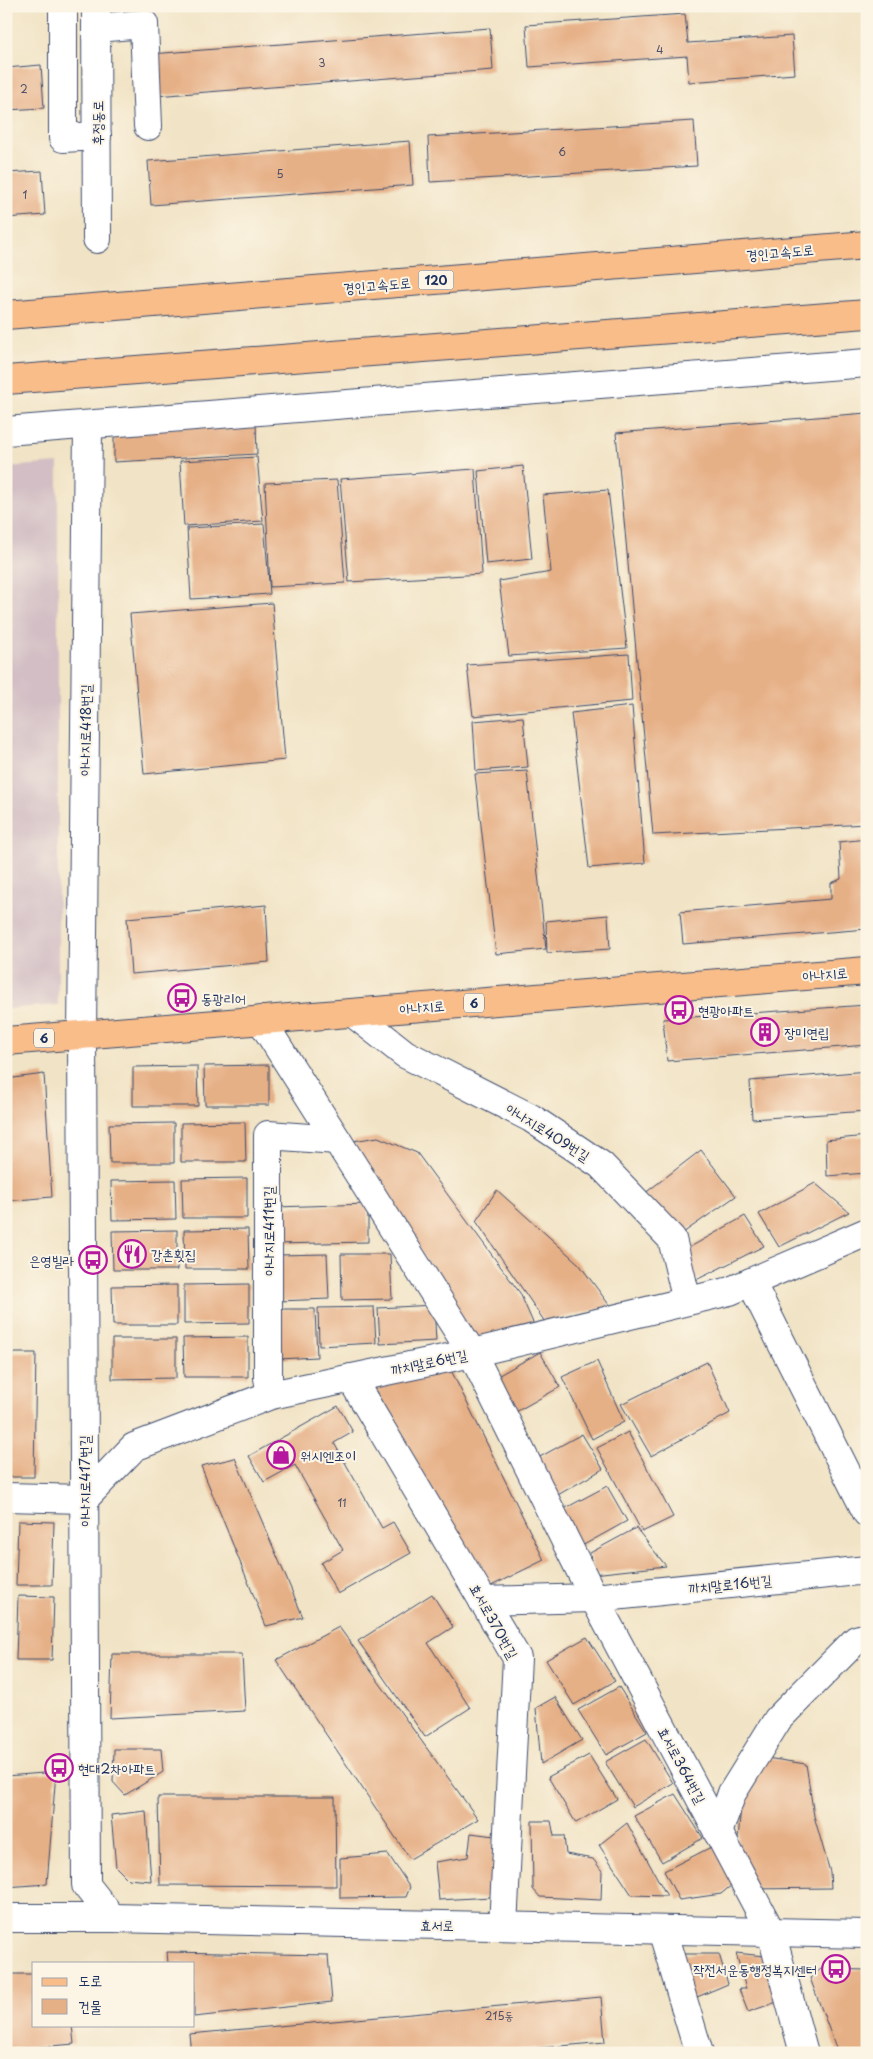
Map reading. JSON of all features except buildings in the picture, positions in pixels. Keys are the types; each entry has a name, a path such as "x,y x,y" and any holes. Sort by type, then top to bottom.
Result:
{"main road":[{"name":"경인고속도로","path":"6,315 867,245"},
{"path":"6,380 867,314"},
{"name":"아나지로","path":"6,1041 867,971"}],"street":[{"path":"63,6 63,138 97,136"},
{"path":"96,17 144,24 148,126"},
{"name":"후정동로","path":"96,17 98,239"},
{"path":"6,431 867,363"},
{"name":"아나지로418번길","path":"82,1034 88,425"},
{"name":"아나지로409번길","path":"353,1013 405,1054 531,1118 601,1165 672,1239 687,1301"},
{"path":"261,1020 472,1352"},
{"name":"아나지로417번길","path":"82,1034 86,1885 112,1918"},
{"name":"아나지로411번길","path":"271,1395 268,1378 268,1135 337,1140"},
{"name":"까치말로6번길","path":"84,1499 134,1447 271,1395 472,1352 730,1291 867,1232"},
{"path":"751,1282 867,1513"},
{"name":"효서로364번길","path":"472,1352 594,1598 771,1932 804,2053"},
{"name":"효서로370번길","path":"351,1378 517,1658 503,1926"},
{"path":"6,1497 84,1499"},
{"name":"까치말로16번길","path":"484,1601 594,1598 867,1570"},
{"path":"718,1832 732,1793 778,1719 856,1640 867,1637"},
{"name":"효서로","path":"6,1918 112,1918 867,1934"},
{"path":"662,1930 699,2053"}],"shaded area":[{"path":"58,463 58,1005 6,1009 6,467"}],"place":[{"name":"동광리어","path":"182,998"},
{"name":"현광아파트","path":"679,1010"},
{"name":"장미연립","path":"765,1032"},
{"name":"강촌횟집","path":"132,1254"},
{"name":"은영빌라","path":"93,1260"},
{"name":"워시엔조이","path":"281,1455"},
{"name":"현대2차아파트","path":"59,1768"},
{"name":"작전서운동행정복지센터","path":"836,1969"}]}
